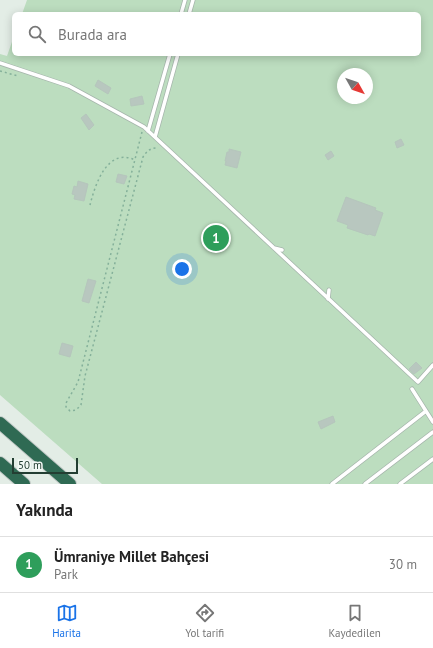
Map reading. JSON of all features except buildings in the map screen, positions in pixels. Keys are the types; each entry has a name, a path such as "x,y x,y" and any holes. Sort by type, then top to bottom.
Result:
{"highway":[{"path":"0,423 70,484"},
{"path":"0,463 24,484"}],"lane":[{"path":"181,12 184,0"},
{"path":"190,12 193,0"},
{"path":"147,133 169,56"},
{"path":"155,137 177,56"},
{"path":"0,63 69,86 144,127 147,133 155,137 418,382 433,365"},
{"path":"274,248 282,250"},
{"path":"328,299 329,290"},
{"path":"412,388 433,422"},
{"path":"332,484 426,411"},
{"path":"365,484 433,432"},
{"path":"400,484 433,459"}],"path":[{"path":"0,71 18,76"},
{"path":"144,127 78,382 66,403 66,407 70,411 76,410 80,405 87,369 144,157 147,151 151,149 161,149 155,143"},
{"path":"142,131 147,133"},
{"path":"90,205 98,179 110,163 116,159 124,158 135,160"}],"green space":[{"path":"27,0 433,0 433,484 102,484 0,395 0,54 7,56 12,42 12,56 421,56 421,12 23,12"}],"place":[{"name":"Ümraniye Millet Bahçesi","path":"216,238"}]}
